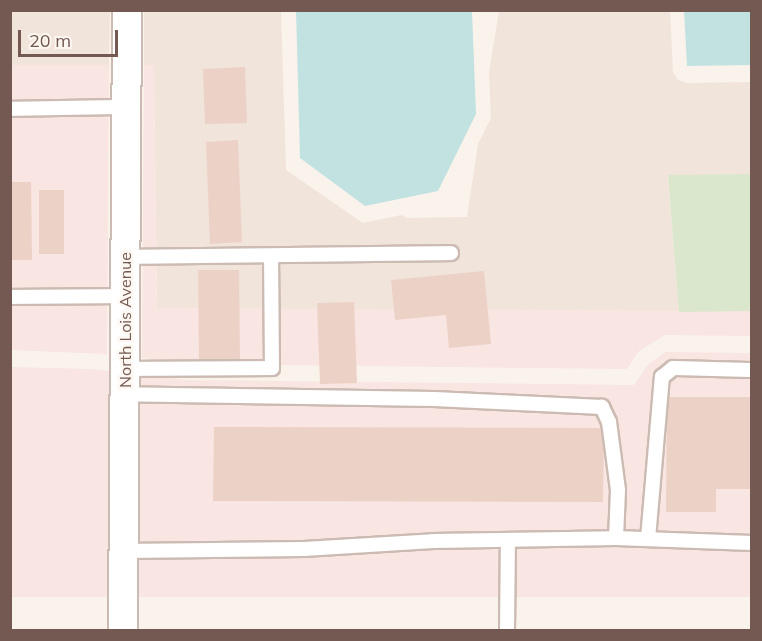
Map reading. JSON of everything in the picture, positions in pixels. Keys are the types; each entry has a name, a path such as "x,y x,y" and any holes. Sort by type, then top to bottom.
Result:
{"street":[{"name":"North Lois Avenue","path":"123,630 127,10"}],"lane":[{"path":"10,109 126,107"},
{"path":"125,257 451,253"},
{"path":"124,382 272,368 271,256"},
{"path":"10,297 125,296"},
{"path":"648,539 662,377 673,368 752,370"},
{"path":"124,382 602,407 609,422 618,490 616,538"},
{"path":"123,551 304,549 432,541 616,538 752,543"},
{"path":"507,630 508,540"}],"shaded area":[{"path":"11,10 110,11 109,65 11,65"},
{"path":"144,11 281,11 286,170 363,223 401,215 407,218 467,217 478,144 491,118 489,72 499,11 670,11 673,72 678,80 687,83 751,82 751,174 668,176 679,311 157,309 154,66 144,65"},
{"path":"11,65 109,65 107,354 11,350"},
{"path":"144,65 154,65 157,308 751,311 751,336 665,335 638,352 627,369 187,364 142,358"},
{"path":"665,352 751,353 751,597 11,597 11,367 91,369 186,380 634,385 647,366"}],"green space":[{"path":"751,174 751,311 679,312 668,175"}],"water":[{"path":"296,11 472,11 476,114 438,191 365,206 300,158"},
{"path":"684,11 751,11 751,65 687,66"}],"building":[{"path":"245,67 247,123 205,124 203,69"},
{"path":"238,140 242,242 210,244 206,142"},
{"path":"10,182 31,182 32,260 10,260"},
{"path":"39,190 64,190 64,254 39,254"},
{"path":"198,270 239,270 240,361 199,361"},
{"path":"484,271 491,344 449,348 446,315 395,320 391,280"},
{"path":"354,302 357,383 320,384 317,303"},
{"path":"667,397 752,397 752,489 716,489 716,512 666,512"},
{"path":"214,427 604,428 603,502 213,501"}]}
